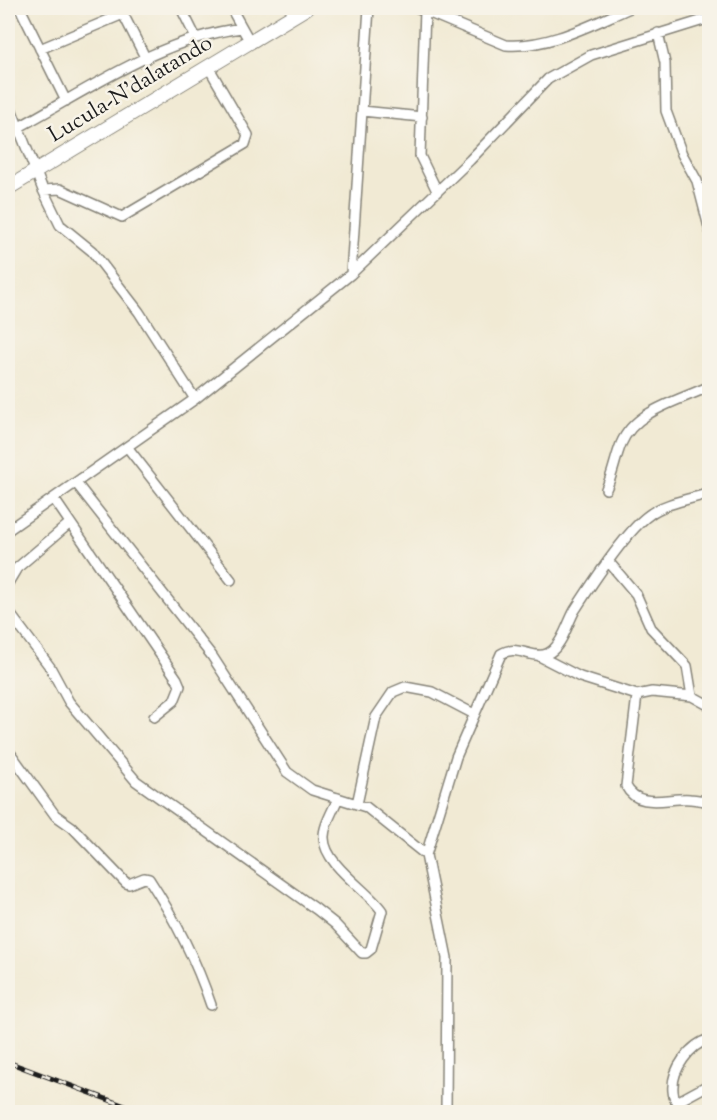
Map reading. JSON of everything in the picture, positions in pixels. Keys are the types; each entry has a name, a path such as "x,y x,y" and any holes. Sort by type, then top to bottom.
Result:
{"highway":[{"name":"Lucula-N'dalatando","path":"8,188 306,8"}],"street":[{"path":"20,8 66,101"},
{"path":"181,8 195,36"},
{"path":"231,8 250,42"},
{"path":"351,274 369,8"},
{"path":"437,191 420,156 422,9 506,45 519,46 568,34 630,8"},
{"path":"40,49 121,11 146,59"},
{"path":"8,530 195,399 351,274 548,79 591,55 710,18"},
{"path":"19,127 146,59 195,36 242,28"},
{"path":"658,33 665,63 666,111 682,154 697,181 710,231"},
{"path":"43,190 60,189 122,217 245,144 248,135 209,68"},
{"path":"8,101 43,190 60,225 92,251 139,312 195,399"},
{"path":"362,111 422,117"},
{"path":"606,489 615,470 622,443 630,429 642,418 710,386"},
{"path":"128,448 231,580"},
{"path":"76,483 212,656 287,772 305,787 357,804 373,812 426,855"},
{"path":"541,657 556,647 574,612 608,561 651,513 710,493"},
{"path":"54,499 177,679 180,686 174,701 154,717"},
{"path":"8,583 17,567 70,523"},
{"path":"608,561 636,594 651,628 687,666 692,696"},
{"path":"8,611 50,667 69,702 136,781 316,909 335,924 362,953 366,953 371,949 382,911 348,879 325,843 324,834 338,798"},
{"path":"446,1113 447,958 426,855 456,757 501,654 510,650 541,657 580,677 638,695 652,692 692,696 710,706"},
{"path":"357,804 376,717 393,692 405,687 432,692 474,714"},
{"path":"638,695 626,786 628,790 656,803 690,799 710,802"},
{"path":"8,750 55,814 79,834 126,883 144,878 149,879 167,905 199,967 212,1005"},
{"path":"683,1113 673,1093 673,1085 684,1057 697,1044 710,1039"},
{"path":"677,1102 710,1084"}],"railway":[{"path":"8,1062 141,1112"}]}
